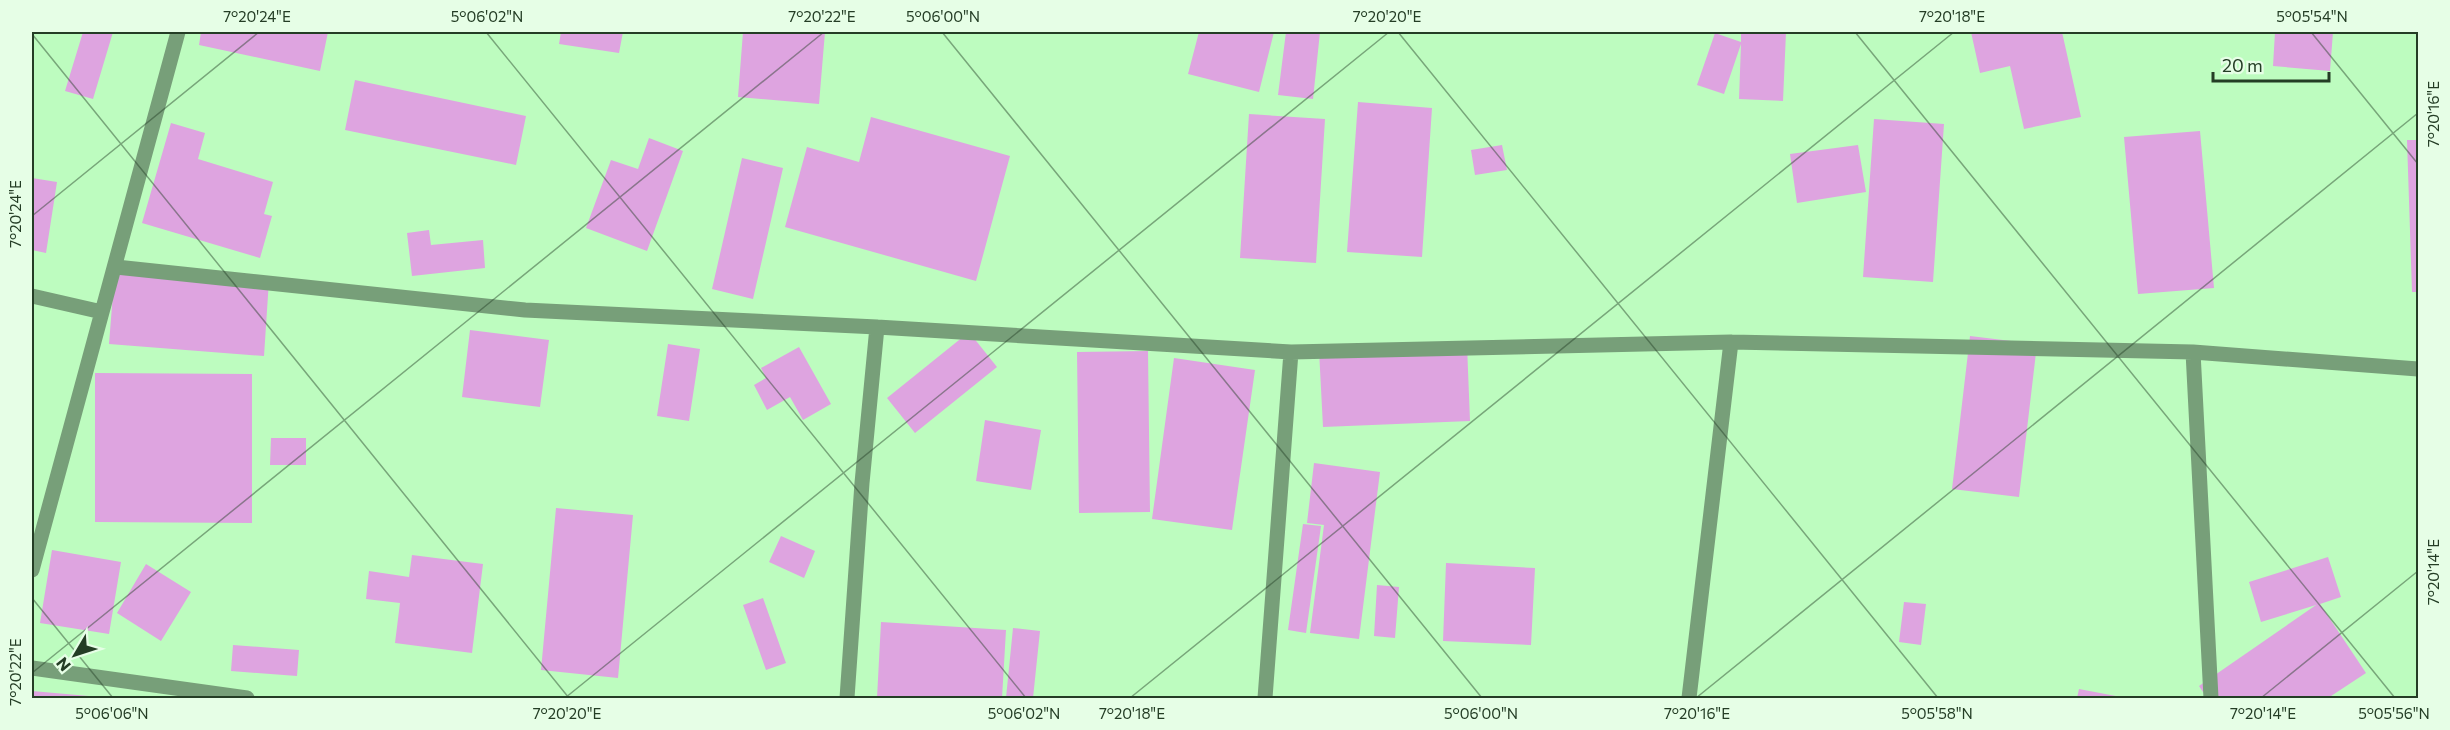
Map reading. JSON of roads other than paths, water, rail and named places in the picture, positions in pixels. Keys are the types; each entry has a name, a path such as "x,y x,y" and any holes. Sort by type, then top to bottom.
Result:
{"street":[{"path":"32,570 178,32"},
{"path":"116,267 525,310 877,327 1291,352 1731,342 2193,352 2418,369"},
{"path":"32,296 102,312"},
{"path":"847,699 862,483 877,327"},
{"path":"1689,699 1731,342"},
{"path":"1265,699 1291,352"},
{"path":"2193,352 2211,699"},
{"path":"32,668 247,699"}]}
